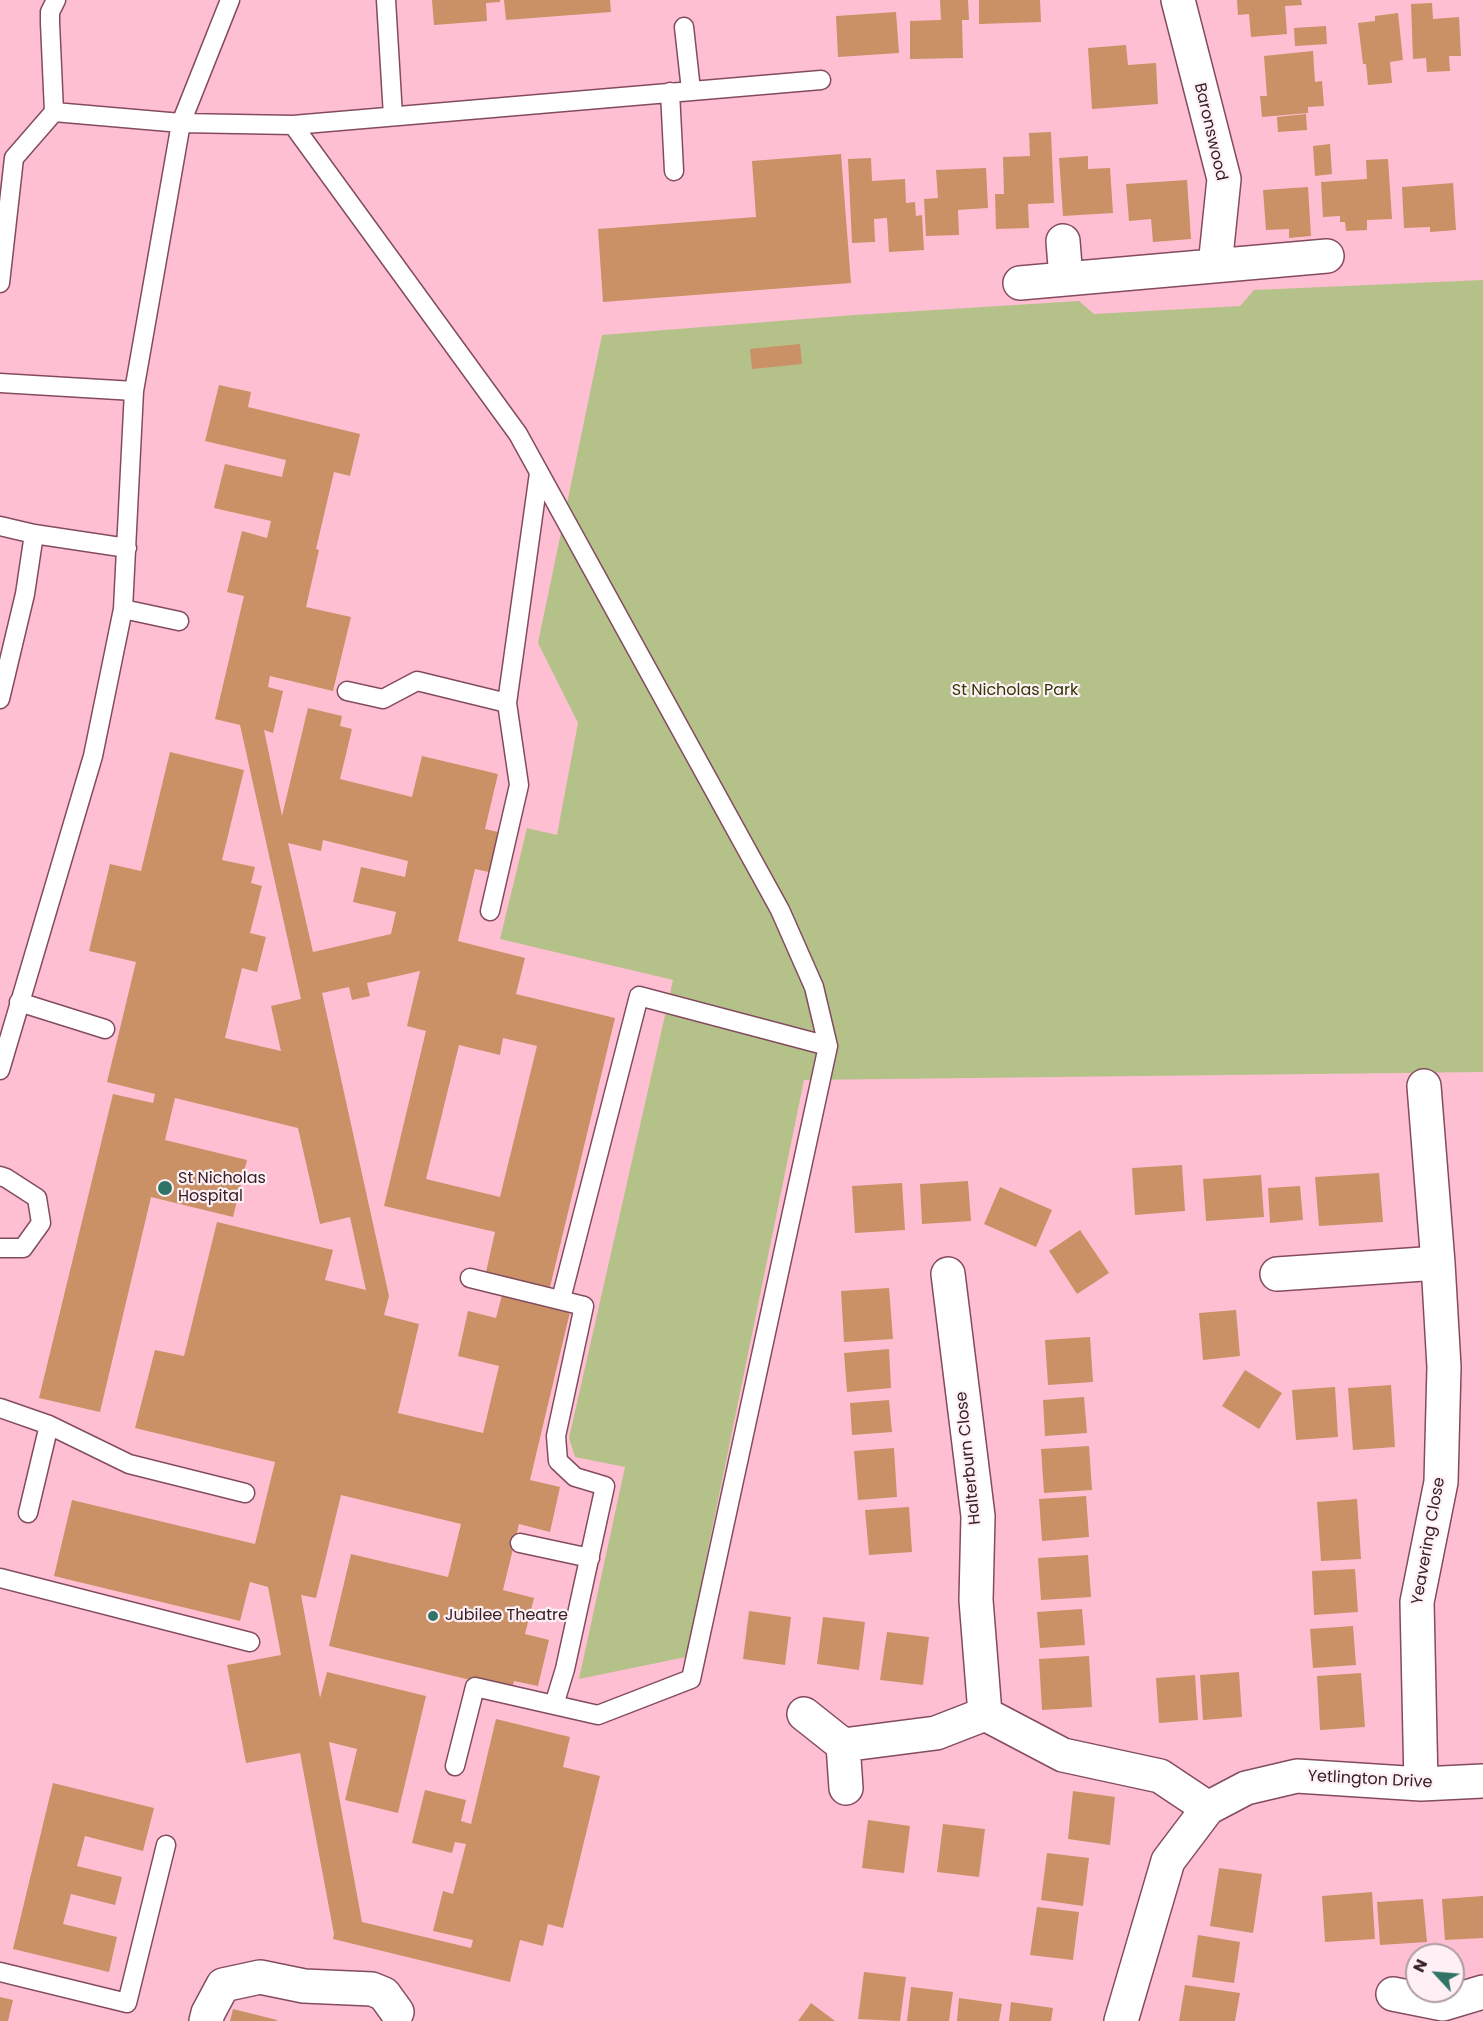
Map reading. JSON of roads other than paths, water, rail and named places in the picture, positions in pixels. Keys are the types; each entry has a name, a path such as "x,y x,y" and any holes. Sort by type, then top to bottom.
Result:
{"street":[{"name":"Baronswood","path":"1178,0 1224,179 1215,266"},
{"path":"1063,241 1066,279"},
{"path":"1020,283 1327,256"},
{"name":"Yeavering Close","path":"1421,1784 1417,1602 1442,1482 1444,1367 1424,1086"},
{"path":"1277,1274 1438,1263"},
{"name":"Halterburn Close","path":"948,1274 978,1516 976,1600 985,1714"},
{"path":"804,1714 843,1745 936,1733 985,1714 1063,1755 1160,1776 1208,1808"},
{"path":"843,1745 846,1788"},
{"name":"Yetlington Drive","path":"1121,2021 1168,1861 1208,1808 1246,1788 1297,1776 1421,1784 1483,1781"},
{"path":"206,2021 207,2013 223,1985 260,1977 304,1986 372,1989 384,1994 398,2012"},
{"path":"1393,1994 1444,2013 1483,1992"}],"lane":[{"path":"54,112 50,12 56,0"},
{"path":"0,1070 6,1026 19,1002 93,756 123,609 134,391 181,123 230,0"},
{"path":"386,0 393,116"},
{"path":"684,27 691,90"},
{"path":"0,283 7,157 54,112 181,123 293,125 821,80"},
{"path":"670,92 674,171"},
{"path":"293,125 518,434 780,910 814,987 828,1046 691,1678 598,1715 475,1687 455,1766"},
{"path":"0,383 134,391"},
{"path":"490,911 519,784 507,703 539,473"},
{"path":"0,525 34,534 127,548"},
{"path":"0,699 25,594 34,534"},
{"path":"123,609 179,621"},
{"path":"347,691 383,699 417,681 507,703"},
{"path":"561,1299 639,996 828,1046"},
{"path":"19,1002 105,1029"},
{"path":"0,1176 37,1198 41,1223 23,1248 0,1248"},
{"path":"470,1278 584,1306 556,1436 558,1461 575,1477 605,1486 554,1705"},
{"path":"0,1408 49,1425 129,1464 245,1493"},
{"path":"28,1513 49,1425"},
{"path":"520,1544 590,1558"},
{"path":"0,1578 250,1642"},
{"path":"0,1972 127,2003 166,1845"}],"place":[{"name":"St Nicholas Hospital","path":"165,1188"},
{"name":"Jubilee Theatre","path":"433,1616"}],"park label":[{"name":"St Nicholas Park","path":"1015,691"}]}
